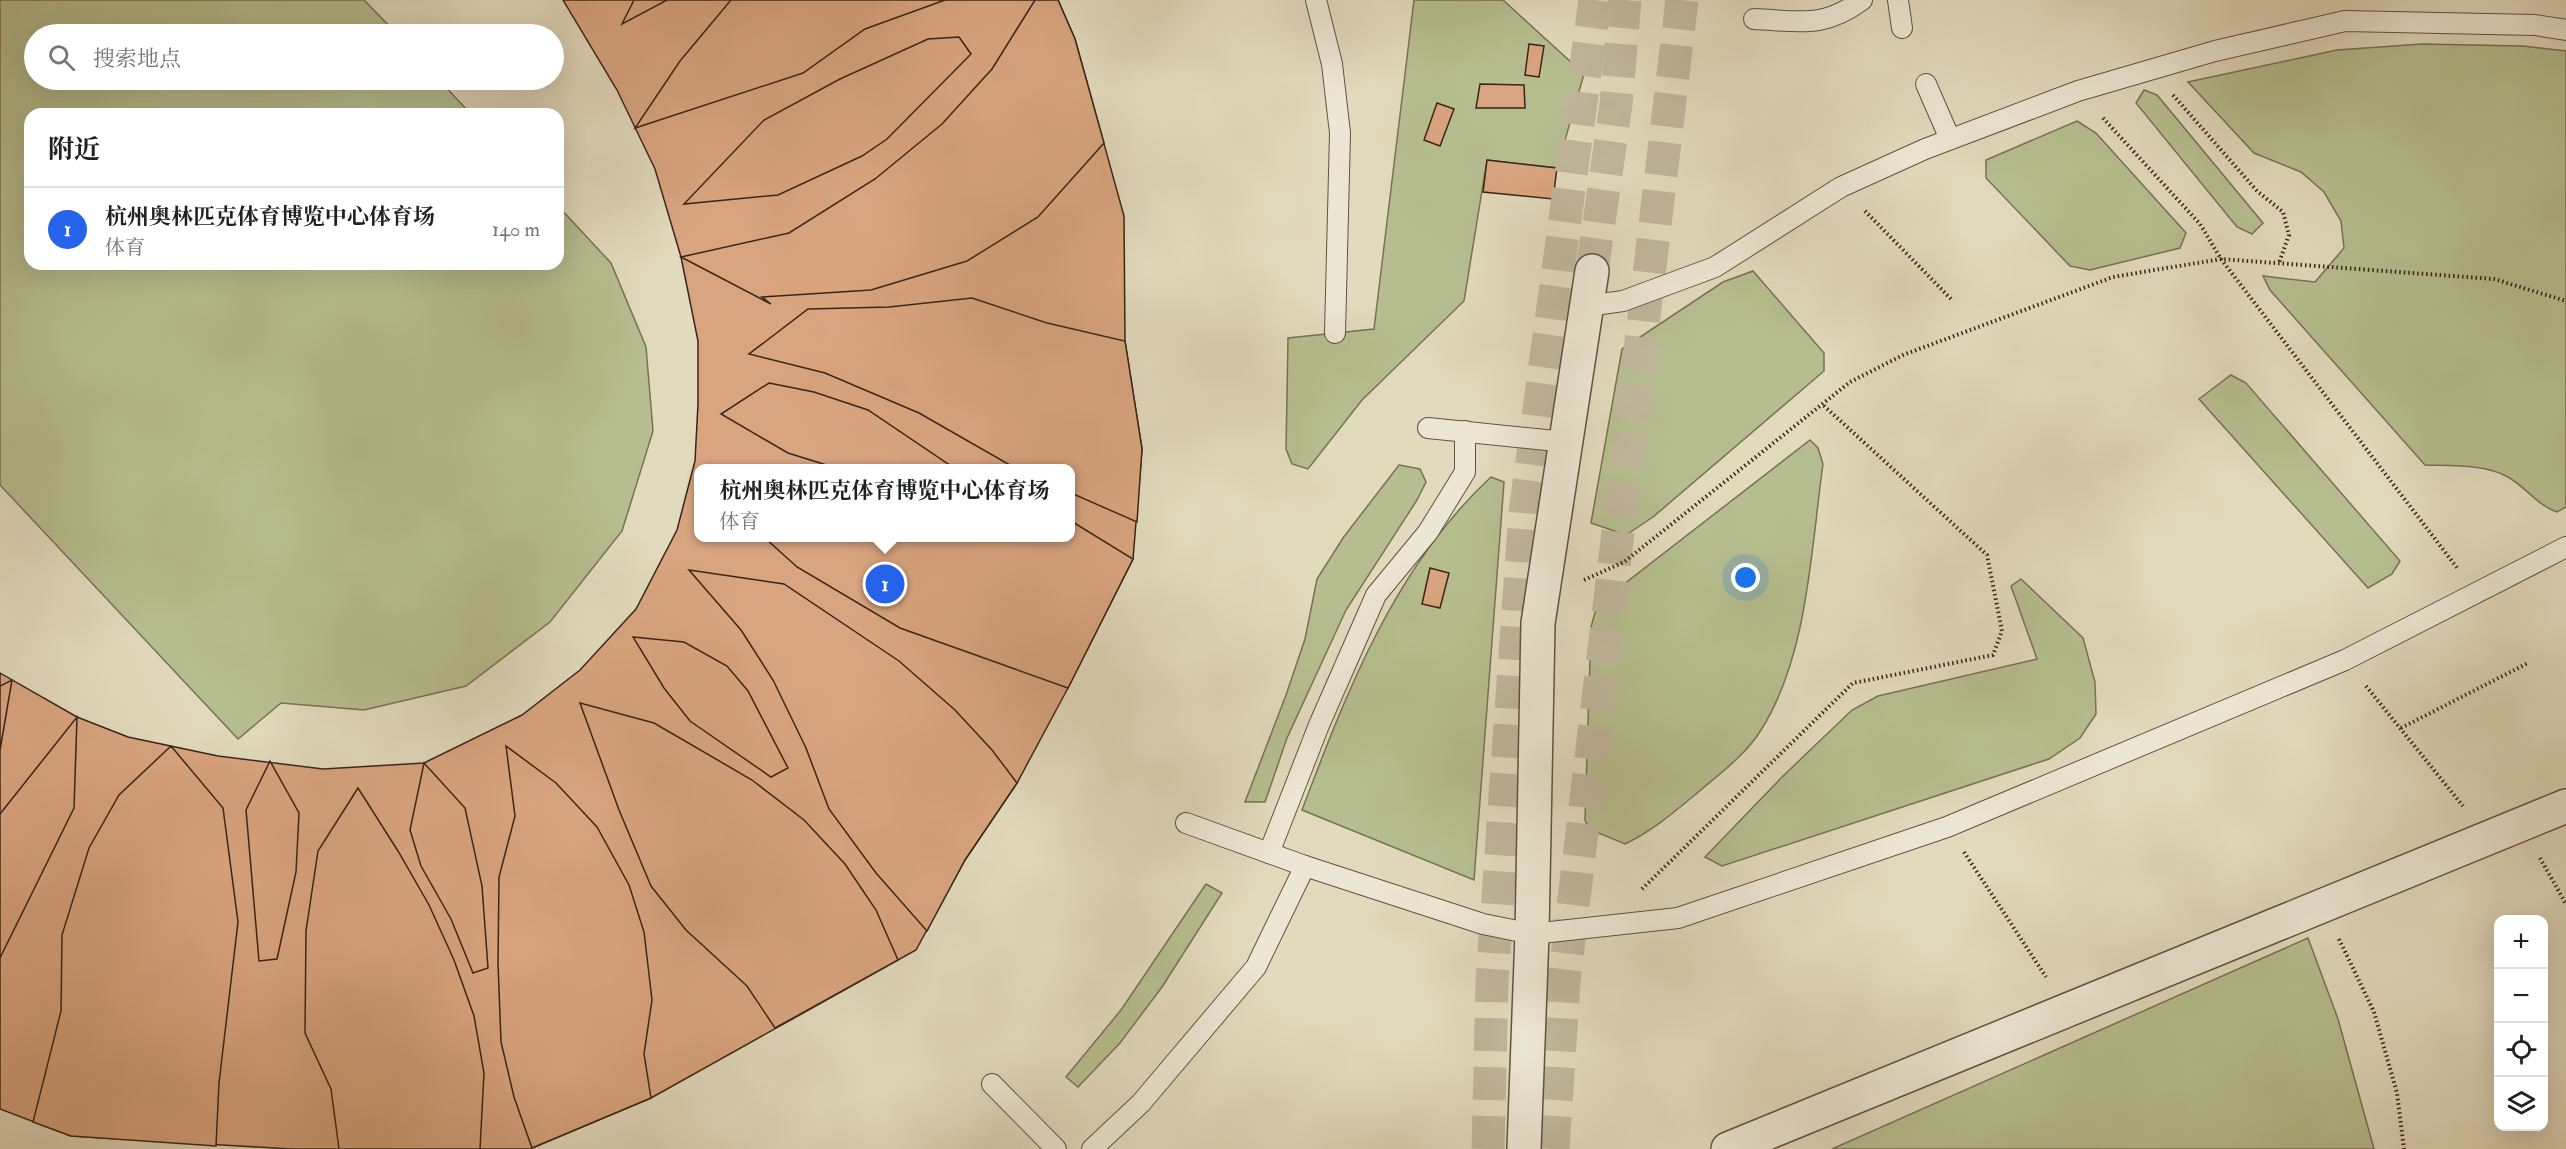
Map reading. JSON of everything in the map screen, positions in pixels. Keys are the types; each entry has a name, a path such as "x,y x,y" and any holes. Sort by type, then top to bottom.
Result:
{"street":[{"path":"1524,1149 1533,934 1538,623 1592,271"},
{"path":"1728,1149 2566,806"}],"lane":[{"path":"1316,0 1332,64 1340,133 1335,333"},
{"path":"1754,19 1818,22 1848,10 1862,0"},
{"path":"1898,0 1902,28"},
{"path":"1587,306 1623,301 1715,267 1841,187 1950,139 2078,91 2151,69 2216,51 2345,21 2535,25 2566,30"},
{"path":"1926,84 1950,139"},
{"path":"1428,428 1566,442"},
{"path":"1269,853 1319,725 1376,595 1428,532 1466,472 1465,432"},
{"path":"1186,823 1305,866 1483,924 1533,934 1678,918 1947,827 2345,660 2566,547"},
{"path":"1092,1149 1141,1102 1256,967 1305,866"},
{"path":"992,1084 1056,1149"}],"path":[{"path":"2151,69 2257,191 2283,212 2289,235 2279,263"},
{"path":"2078,91 2200,224 2221,259 2476,593"},
{"path":"1841,187 1951,298"},
{"path":"1542,598 1624,562 1850,382 1903,355 2102,281 2221,259 2494,279 2566,301"},
{"path":"1605,926 1853,682 1993,655 2002,631 1987,555 1822,404"},
{"path":"2345,660 2489,837"},
{"path":"2401,728 2528,663"},
{"path":"2521,824 2566,904"},
{"path":"1947,827 2068,1011"},
{"path":"2323,906 2374,1012 2397,1093 2404,1149"}],"green space":[{"path":"0,0 364,0 387,24 24,24 24,90 448,90 465,108 24,108 24,270 564,270 564,212 611,263 646,347 653,431 622,531 550,622 466,686 364,710 281,703 238,739 0,485"},
{"path":"1414,0 1503,0 1584,74 1557,168 1487,160 1464,301 1362,400 1308,469 1292,464 1286,449 1288,338 1374,329"},
{"path":"2422,44 2523,46 2566,51 2566,507 2557,512 2544,505 2515,481 2499,473 2468,466 2425,465 2270,290 2263,276 2315,282 2344,248 2341,221 2324,192 2301,172 2254,153 2188,82 2337,50"},
{"path":"2144,90 2157,95 2263,223 2252,234 2237,227 2136,103"},
{"path":"2077,121 2096,133 2186,233 2180,248 2090,270 2070,266 1986,178 1986,160"},
{"path":"1753,271 1824,353 1824,371 1653,517 1626,535 1591,523 1622,349 1723,282"},
{"path":"2231,375 2246,383 2400,561 2392,574 2368,588 2199,399"},
{"path":"1810,440 1818,448 1823,464 1811,566 1798,636 1789,669 1777,701 1761,730 1748,748 1722,772 1671,815 1635,839 1625,844 1589,829 1585,820 1591,627 1597,605"},
{"path":"1399,465 1420,469 1426,482 1417,500 1346,610 1287,738 1265,802 1245,802 1305,639 1317,579 1343,538"},
{"path":"1491,477 1504,482 1474,880 1302,810 1337,720 1377,632 1427,550 1457,512"},
{"path":"2021,579 2083,638 2095,682 2096,714 2080,738 2049,759 1722,866 1705,857 1782,777 1852,710 1878,696 2037,659 2011,586"},
{"path":"1206,884 1222,893 1162,987 1120,1043 1078,1087 1066,1077 1121,1010"},
{"path":"2308,938 2338,1019 2374,1149 1832,1149"}],"building":[{"path":"563,0 1058,0 1075,39 1124,216 1125,341 1142,449 1133,559 1017,783 965,860 916,950 651,1098 530,1149 291,1149 71,1136 0,1109 0,673 77,717 128,737 218,756 323,769 424,763 522,715 580,670 636,609 677,530 694,465 694,542 1075,542 1075,464 694,464 698,404 698,341 681,257 655,169 617,90"},
{"path":"634,0 667,0 622,24"},
{"path":"731,0 945,0 865,29 803,73 635,128 680,61"},
{"path":"1035,0 1058,0 1075,39 1104,143 1038,217 967,261 871,290 762,297 771,304 681,257 789,233 875,179 942,124 992,69"},
{"path":"959,37 971,54 887,139 862,156 778,195 684,204 764,120 840,79 928,39"},
{"path":"1529,44 1544,46 1539,77 1525,75"},
{"path":"1480,84 1524,85 1525,108 1476,108"},
{"path":"1437,103 1454,109 1440,146 1424,140"},
{"path":"1487,160 1557,168 1553,199 1483,192"},
{"path":"972,298 1047,323 1125,341 1142,449 1137,522 1075,495 1075,464 1008,464 919,413 825,373 749,354 808,309 889,307"},
{"path":"769,383 814,392 868,410 948,464 823,464 788,453 721,414"},
{"path":"1075,523 1133,559 1068,688 900,628 797,567 769,542 1075,542"},
{"path":"1430,568 1449,573 1440,608 1422,604"},
{"path":"689,570 784,584 899,661 955,710 992,750 1017,783 965,860 927,931 876,873 829,809 806,748 773,680 741,630"},
{"path":"633,637 684,642 727,666 748,691 788,768 771,777 690,721 664,688"},
{"path":"12,680 0,750 0,686"},
{"path":"580,703 654,723 752,780 804,820 845,864 876,910 898,960 775,1028 747,986 686,930 651,886 619,810"},
{"path":"77,717 74,808 0,958 0,814"},
{"path":"171,746 223,808 238,922 219,1083 216,1146 71,1136 33,1122 61,1011 62,935 89,848 119,795"},
{"path":"506,746 556,783 597,827 629,885 644,932 652,1000 644,1054 651,1098 532,1148 514,1097 501,1042 498,963 499,877 515,816"},
{"path":"270,761 299,813 296,872 277,959 259,961 246,810"},
{"path":"424,763 465,808 482,886 488,968 473,973 451,919 421,866 410,830"},
{"path":"358,788 429,905 454,960 474,1016 484,1073 480,1149 339,1149 331,1089 305,1033 306,931 318,851"}],"tunnel":[{"path":"1488,1149 1492,982 1525,512 1595,0"},
{"path":"1592,271 1616,104 1625,0"},
{"path":"1553,1149 1564,982 1682,0"}],"place":[{"name":"杭州奥林匹克体育博览中心体育场","path":"885,584"}]}
